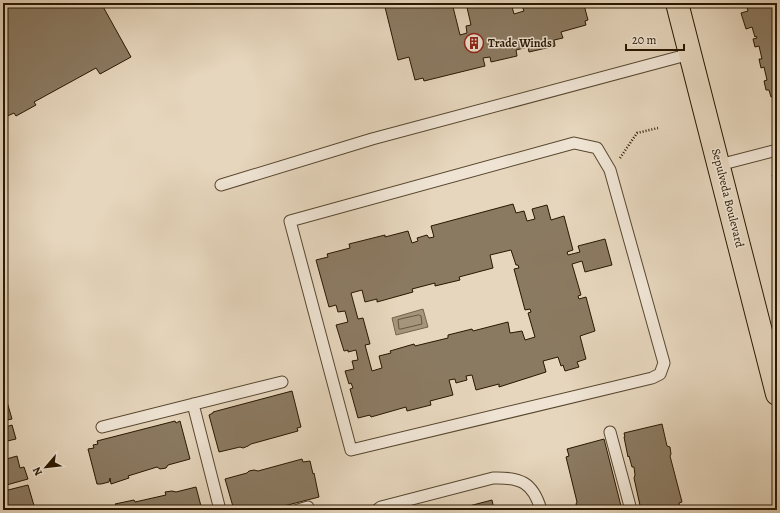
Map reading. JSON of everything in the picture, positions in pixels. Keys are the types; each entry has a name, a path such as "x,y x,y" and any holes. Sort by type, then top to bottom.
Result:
{"main road":[{"name":"Sepulveda Boulevard","path":"677,3 719,165 773,359 777,394"}],"lane":[{"path":"221,185 372,139 690,54"},
{"path":"574,144 597,148 610,170 644,290 664,363 660,374 652,378 351,450 290,221 574,144"},
{"path":"719,165 777,150"},
{"path":"102,427 282,382"},
{"path":"193,404 220,510"},
{"path":"610,432 631,510"},
{"path":"377,510 381,507 492,478 505,478 520,480 532,490 538,500 541,510"}],"path":[{"path":"616,160 620,158 637,133 658,128"}],"water":[{"path":"423,309 428,327 396,335 392,318"}],"building":[{"path":"3,3 101,3 131,57 100,74 96,68 34,102 36,105 16,116 14,113 3,118"},
{"name":"Trade Winds","path":"384,3 452,3 460,35 467,33 466,26 471,25 466,3 511,3 514,14 524,11 522,6 518,7 517,3 586,3 584,5 588,20 585,21 586,25 561,32 563,38 554,40 555,46 529,52 528,47 516,50 517,56 491,62 490,57 483,58 485,66 424,81 423,78 415,80 409,57 398,60"},
{"path":"746,3 777,3 777,95 771,97 769,90 766,90 764,81 767,80 764,67 761,68 759,59 762,59 759,46 755,47 753,39 757,38 756,36 755,37 752,27 746,29 741,13 748,11"},
{"path":"777,174 777,193 772,175"},
{"path":"513,204 516,213 524,211 527,221 535,219 532,209 547,205 551,220 564,216 573,250 567,252 568,255 580,252 578,246 605,239 612,265 585,272 582,261 572,264 581,295 578,296 579,299 586,297 595,331 580,336 586,359 577,362 579,367 565,371 563,365 561,366 558,357 543,361 546,372 499,387 499,384 476,390 472,375 466,376 467,380 456,383 455,379 449,380 453,395 430,401 431,405 407,411 406,407 371,417 370,415 358,418 350,389 353,388 351,383 349,384 345,371 354,369 352,361 358,360 356,350 348,352 348,350 344,351 336,325 348,322 345,311 338,312 336,305 329,307 316,260 328,257 327,254 350,248 349,244 385,235 385,237 408,231 412,243 418,241 417,238 427,235 429,238 434,237 431,226","holes":["511,250 516,265 518,265 519,268 514,269 525,310 530,309 531,312 528,313 535,337 525,340 522,331 510,333 508,322 473,331 472,329 448,335 448,338 415,346 414,344 390,351 391,353 379,356 382,368 372,371 365,345 370,344 363,318 358,319 351,293 362,290 365,302 377,299 377,302 413,292 412,289 435,283 435,286 460,280 459,277 493,268 490,255"]},
{"path":"292,391 301,427 297,428 298,431 251,444 243,448 240,447 219,452 209,415 213,412"},
{"path":"5,395 12,419 3,421 3,396"},
{"path":"175,421 176,423 180,421 190,459 168,465 166,468 160,469 157,467 128,476 129,478 111,484 110,478 109,482 97,484 88,449 94,448 93,445 98,444 97,441"},
{"path":"662,424 667,446 670,447 670,456 682,502 679,503 680,509 675,510 641,510 634,478 634,467 632,467 629,456 628,457 624,433"},
{"path":"12,425 16,439 3,442 3,428"},
{"path":"604,439 622,510 578,510 566,457 569,456 567,449"},
{"path":"17,456 20,468 24,467 28,479 3,486 3,460"},
{"path":"302,459 303,462 310,461 319,497 280,507 269,507 269,509 266,510 234,510 225,479 247,473 249,471 258,471"},
{"path":"28,485 35,509 3,510 4,491"},
{"path":"196,487 202,510 104,510 116,505 115,504 134,500 135,502 166,495 165,492 176,492"},
{"path":"492,500 494,510 454,510"}],"place":[{"name":"Trade Winds","path":"474,43"}]}
